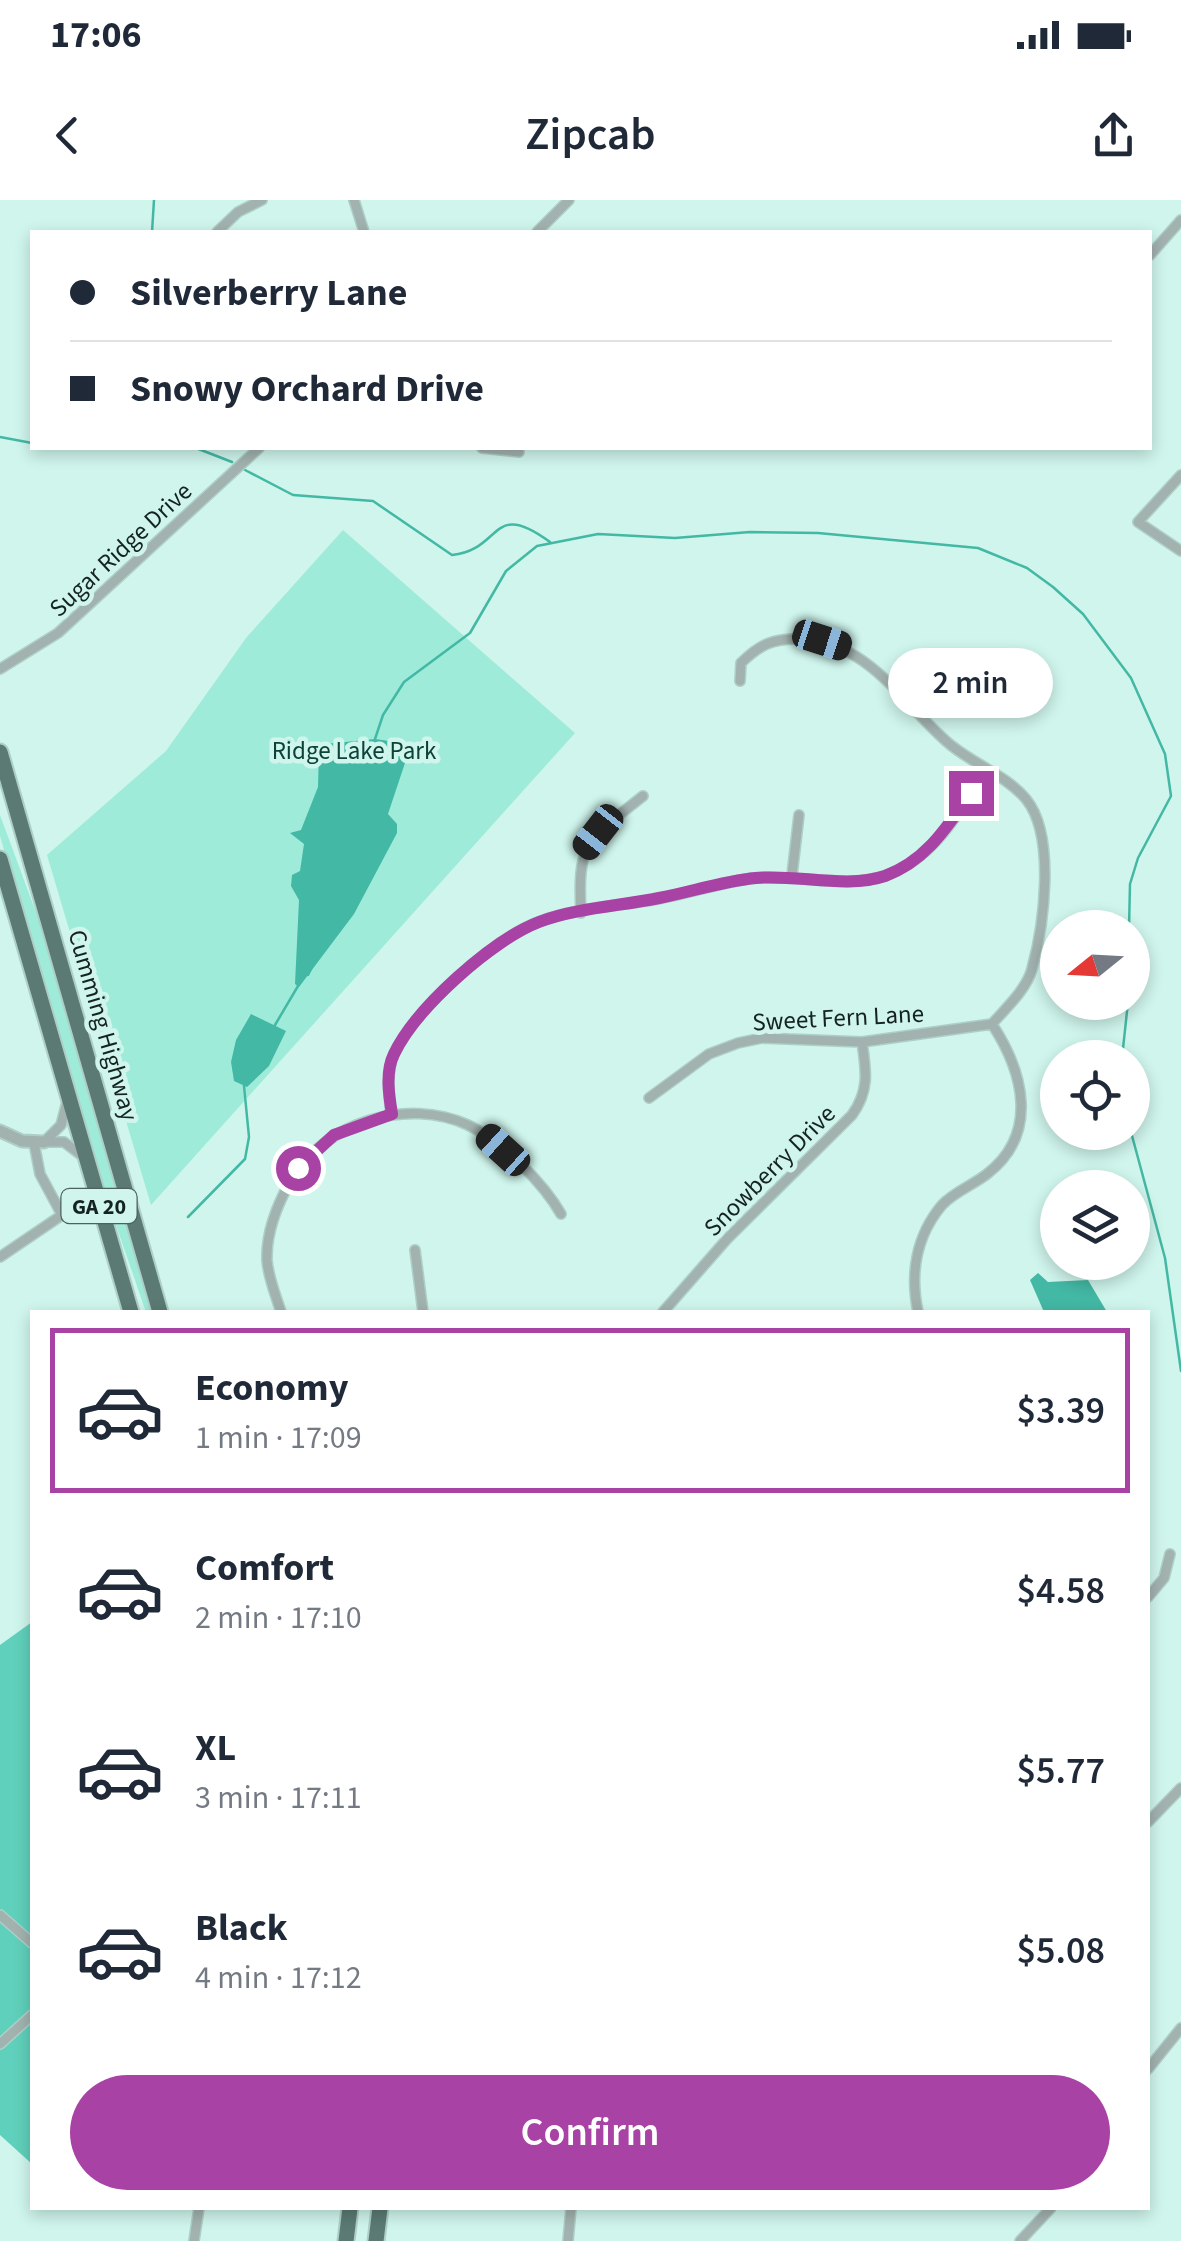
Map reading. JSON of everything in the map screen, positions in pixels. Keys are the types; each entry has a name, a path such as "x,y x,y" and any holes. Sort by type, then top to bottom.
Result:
{"highway":[{"name":"Cumming Highway","path":"0,752 159,1310"},
{"name":"GA 20","path":"0,858 130,1310"},
{"path":"346,2241 350,2210"},
{"path":"376,2241 380,2210"}],"street":[{"path":"219,230 238,212 262,200"},
{"path":"354,200 363,230"},
{"path":"539,230 569,200"},
{"path":"1152,254 1181,220"},
{"name":"Sugar Ridge Drive","path":"0,669 58,633 258,450"},
{"path":"501,450 520,452"},
{"path":"1181,475 1138,522 1181,551"},
{"path":"740,681 741,663 757,646 780,638 822,640 845,648 866,659 947,742 1025,798 1040,822 1045,850 1032,972 992,1024 1022,1091 1016,1141 1003,1161 943,1204 920,1244 914,1267 918,1310"},
{"path":"392,1114 388,1093 394,1054 446,989 490,948 538,922 750,879 792,875 868,880 900,870 939,839 987,770"},
{"path":"581,913 578,869 583,851 598,832 643,796"},
{"path":"792,875 798,815"},
{"name":"Sweet Fern Lane","path":"649,1098 709,1054 738,1043 762,1038 862,1042 992,1024"},
{"name":"Snowberry Drive","path":"665,1310 727,1240 852,1115 863,1100 867,1076 862,1042"},
{"path":"39,1142 62,1126 68,1100"},
{"path":"280,1310 267,1262 276,1210 288,1185 323,1142 365,1121 392,1114 464,1123 486,1135 561,1214"},
{"path":"0,1131 73,1146 86,1160"},
{"path":"0,1257 62,1216 40,1174 39,1142"},
{"path":"415,1250 423,1310"},
{"path":"1150,1595 1164,1578 1170,1554"},
{"path":"1150,1820 1181,1788"},
{"path":"0,1914 30,1941"},
{"path":"0,2044 30,2018"},
{"path":"1150,2067 1181,2028"},
{"path":"194,2241 199,2210"},
{"path":"568,2241 571,2210"},
{"path":"1020,2241 1050,2210"}],"green space":[{"name":"Ridge Lake Park","path":"343,530 575,733 151,1205 47,855 166,751 246,638"},
{"path":"0,815 55,964 155,1310 145,1310 89,1147 0,836"}],"shaded area":[{"path":"375,739 396,742 408,754 388,814 397,824 397,833 354,914 299,987 295,984 299,900 291,886 292,875 300,871 304,844 290,833 301,830 318,787 319,749 325,744"},
{"path":"251,1014 286,1031 269,1066 247,1087 234,1081 231,1062 236,1040"},
{"path":"1038,1273 1040,1280 1048,1282 1088,1280 1106,1310 1043,1310 1030,1280"},
{"path":"30,1623 30,2162 0,2135 0,1645"}],"waterway":[{"path":"152,230 154,200"},
{"path":"0,437 30,443"},
{"path":"201,450 232,462"},
{"path":"245,470 293,495 373,501 452,555 480,545 506,525 531,530 550,542"},
{"path":"375,739 383,715 404,682 470,633 506,571 537,546 598,534 675,538 750,532 818,533 978,548 1027,568 1083,614 1131,678 1165,754 1171,796 1138,858 1130,884 1129,910"},
{"path":"308,975 317,957"},
{"path":"275,1025 298,986"},
{"path":"1124,1040 1126,1020"},
{"path":"188,1217 245,1159 249,1137 244,1086"},
{"path":"1136,1150 1165,1258 1181,1371"}],"route":[{"path":"298,1168 334,1135 392,1114 388,1093 394,1054 446,989 490,948 538,922 750,879 792,875 868,880 885,876 917,859 939,839 971,793"}]}
